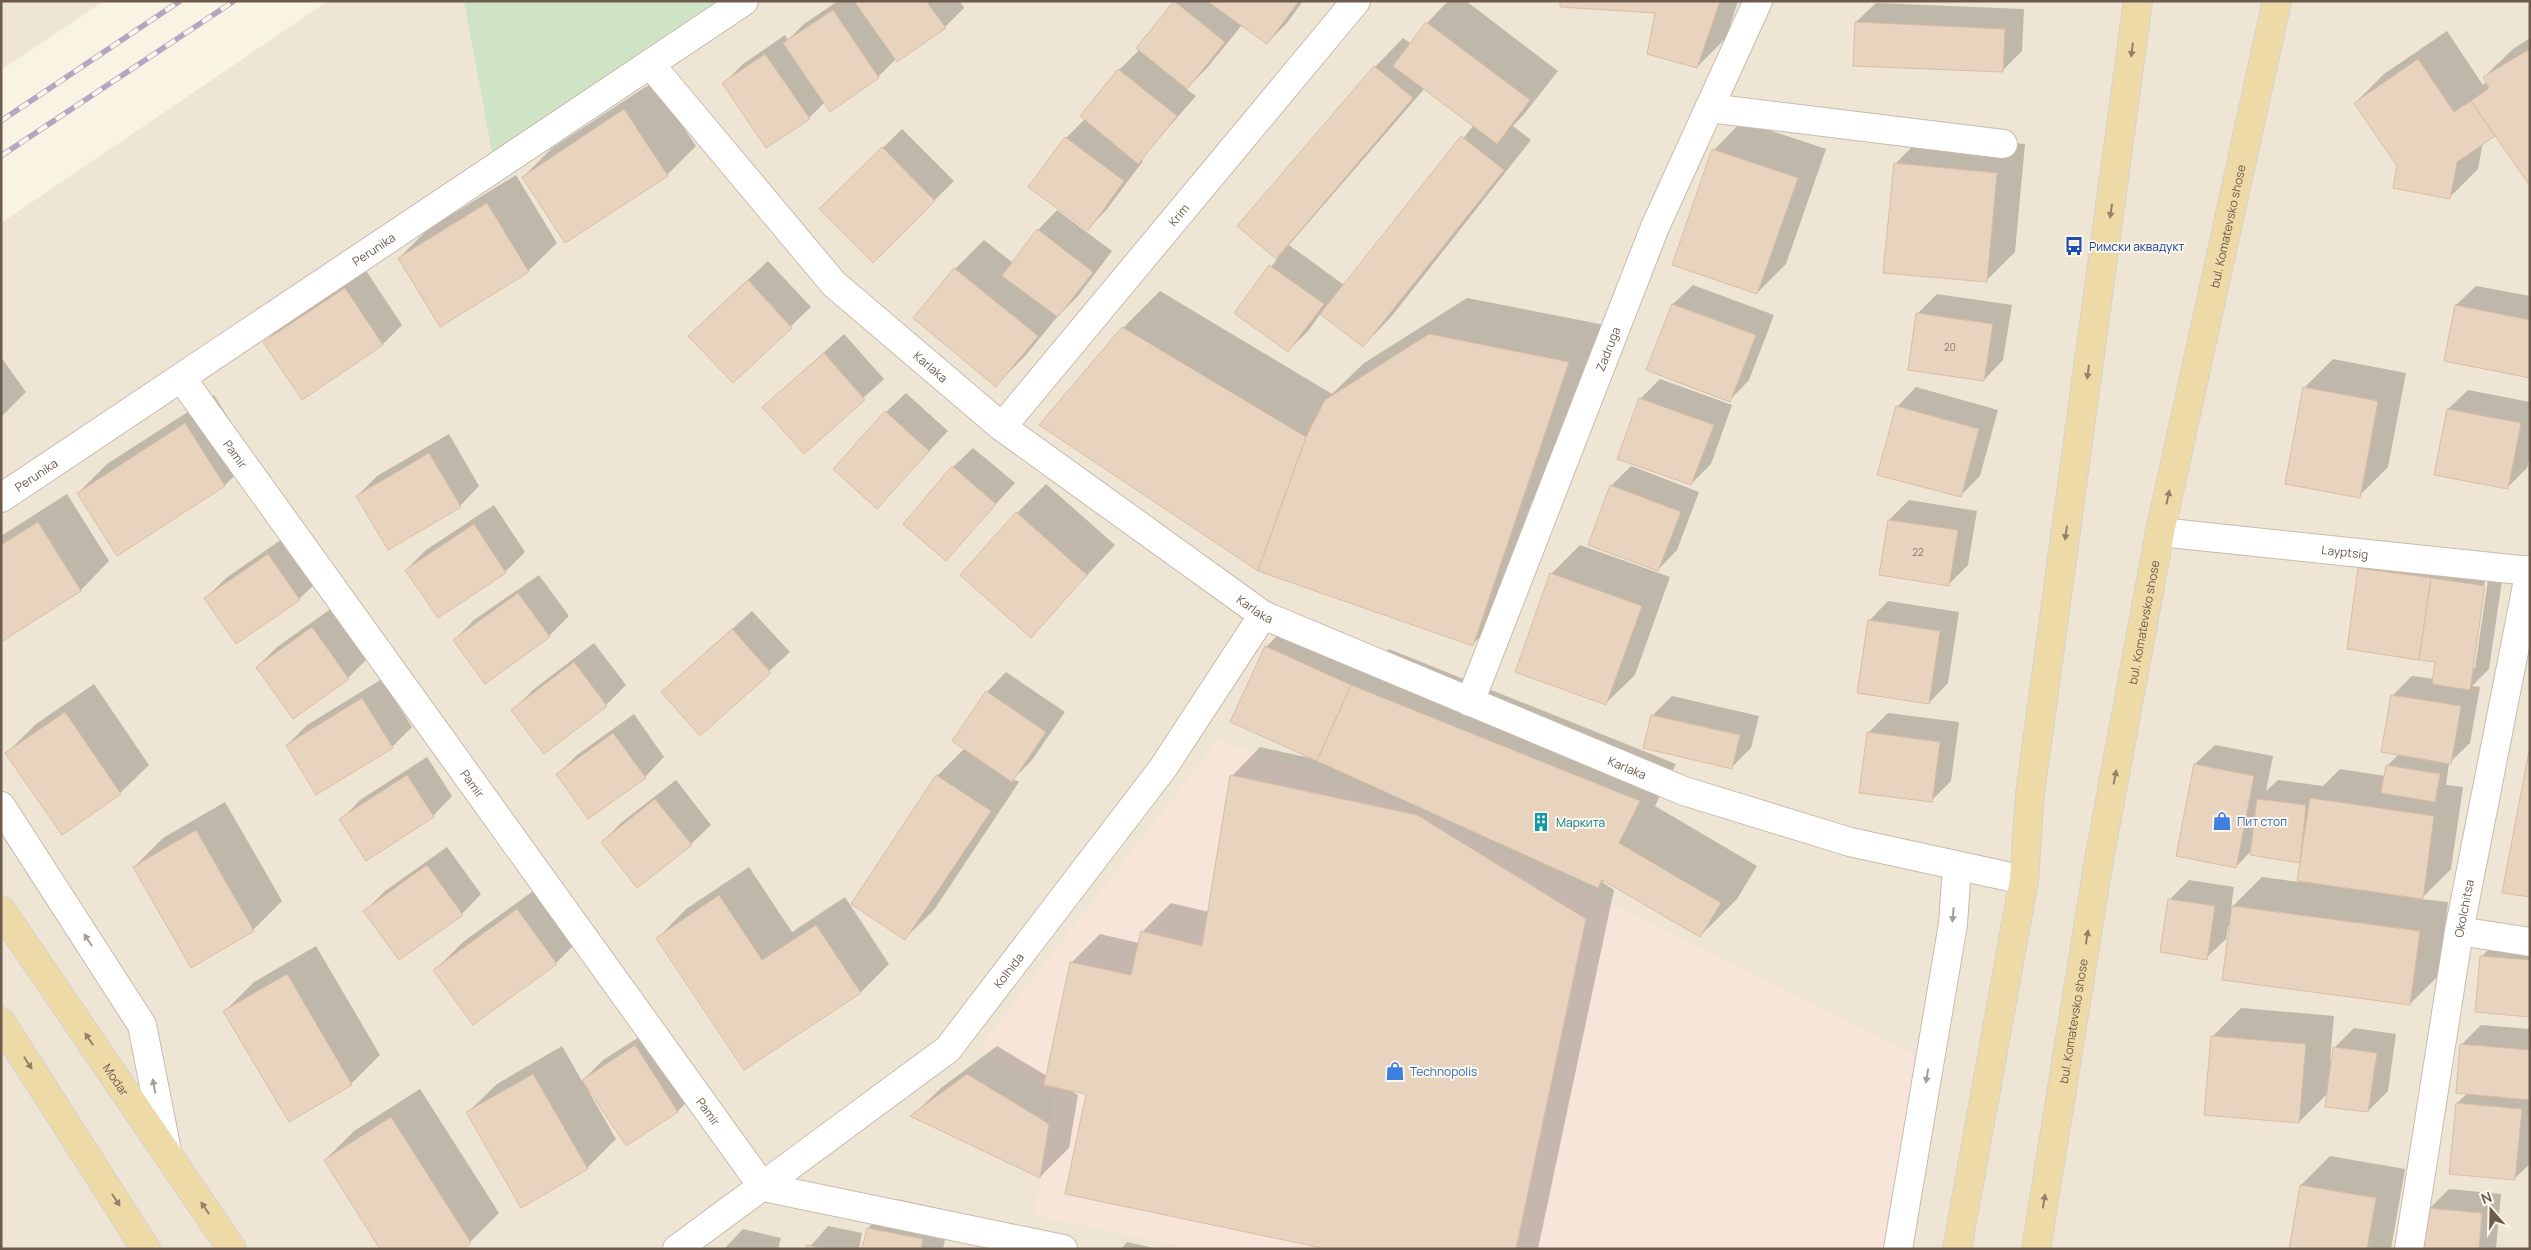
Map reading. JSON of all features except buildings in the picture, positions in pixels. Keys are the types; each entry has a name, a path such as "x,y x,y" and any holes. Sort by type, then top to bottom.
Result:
{"main road":[{"path":"1957,1249 2024,880 2030,794 2138,1"},
{"name":"bul. Komatevsko shose","path":"2036,1249 2100,860 2160,532 2277,1"},
{"name":"Modar","path":"1,910 232,1249"},
{"path":"1,1022 146,1249"}],"street":[{"name":"Perunika","path":"1,498 182,379 744,1"},
{"name":"Krim","path":"1002,427 1356,1"},
{"name":"Zadruga","path":"1470,702 1655,227 1758,1"},
{"name":"Karlaka","path":"650,64 834,284 1002,427 1263,615 1684,791 1850,842 1927,858 1957,867 2024,880"},
{"path":"1709,108 2003,144"},
{"name":"Pamir","path":"182,379 763,1187"},
{"name":"Layptsig","path":"2160,532 2530,571"},
{"name":"Okolchitsa","path":"2409,1249 2459,931 2530,571"},
{"name":"Kolhida","path":"677,1249 948,1050 1164,768 1263,615"},
{"path":"1,806 142,1025 166,1151"},
{"path":"1898,1249 1952,924 1957,867"},
{"path":"2459,931 2530,942"},
{"path":"763,1187 1063,1249"}],"shaded area":[{"path":"1,1 104,1 1,70"},
{"path":"328,1 2530,1 2530,1249 1,1249 1,223"},
{"path":"1218,740 1424,812 1923,1059 1898,1249 1192,1249 1034,1215 1054,1097 980,1047"}],"green space":[{"path":"464,1 745,1 495,168"}],"railway":[{"path":"1,121 180,1"},
{"path":"1,156 234,1"}],"place":[{"name":"Римски аквадукт","path":"2074,246"},
{"name":"Пит стоп","path":"2222,821"},
{"name":"Маркита","path":"1541,822"},
{"name":"Technopolis","path":"1395,1071"}]}
